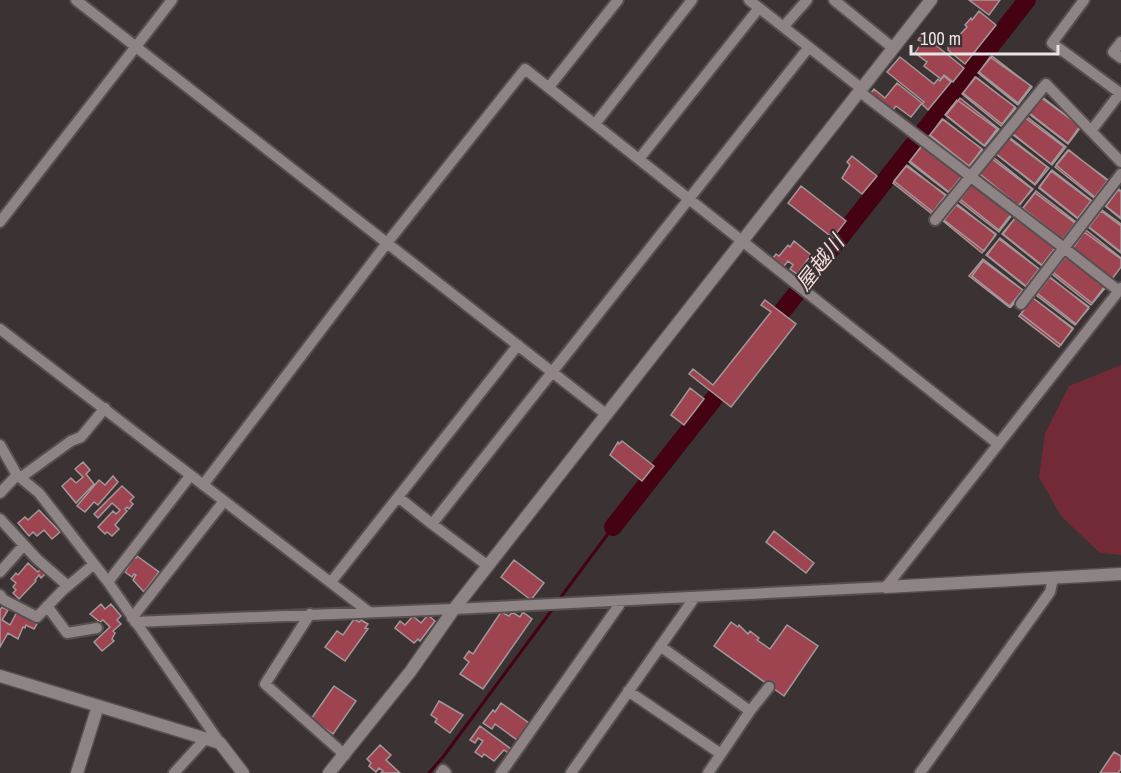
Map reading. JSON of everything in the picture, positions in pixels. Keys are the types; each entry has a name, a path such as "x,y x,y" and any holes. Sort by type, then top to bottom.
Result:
{"street":[{"path":"76,0 607,415"},
{"path":"0,222 172,0"},
{"path":"549,87 618,0"},
{"path":"595,124 692,0"},
{"path":"749,0 970,176 1120,289 886,587"},
{"path":"784,26 807,0"},
{"path":"834,0 893,48"},
{"path":"1084,0 1052,43 1121,92 1091,131"},
{"path":"329,773 410,672 454,609 861,90 924,3"},
{"path":"639,159 759,8"},
{"path":"1121,42 1113,52 1121,58"},
{"path":"432,524 809,47"},
{"path":"203,485 387,243 525,69 998,444"},
{"path":"935,220 1046,84 1121,162"},
{"path":"1021,304 1121,174"},
{"path":"0,329 369,612"},
{"path":"331,582 518,345"},
{"path":"0,493 18,476 71,441 81,437 105,408"},
{"path":"0,445 18,476 39,493 108,582 243,773"},
{"path":"108,582 190,476"},
{"path":"398,497 488,566"},
{"path":"133,620 224,501"},
{"path":"0,519 68,586"},
{"path":"0,572 24,545"},
{"path":"0,595 4,600 37,617 94,564"},
{"path":"133,620 454,609 1121,574"},
{"path":"920,773 1050,592 1053,579"},
{"path":"571,773 695,597"},
{"path":"501,773 622,601"},
{"path":"48,606 68,633 97,628"},
{"path":"310,614 265,684 345,755"},
{"path":"660,646 750,711"},
{"path":"0,676 220,743"},
{"path":"708,773 769,687"},
{"path":"628,691 721,754"},
{"path":"76,773 98,706"},
{"path":"180,771 206,738"},
{"path":"441,773 443,770 446,773"}],"shaded area":[{"path":"1121,365 1121,555 1100,553 1061,516 1039,477 1045,433 1069,386"}],"building":[{"path":"969,0 1000,0 989,15"},
{"path":"979,11 996,25 965,64 948,50 948,47"},
{"path":"922,34 964,68 953,82 944,75 941,79 924,66 927,62 915,53 922,42 918,40"},
{"path":"992,56 1032,87 1018,105 978,73"},
{"path":"900,57 934,84 944,76 951,82 928,110 922,104 924,102 887,72"},
{"path":"990,57 1031,86 1018,103 979,72"},
{"path":"975,77 1015,107 1002,124 963,93"},
{"path":"976,77 1016,108 1001,126 962,94"},
{"path":"897,83 922,103 911,117 896,106 892,111 870,94 874,89 885,98"},
{"path":"1041,96 1081,127 1068,144 1028,113"},
{"path":"1040,97 1080,126 1068,143 1028,112"},
{"path":"960,98 999,129 985,146 946,115"},
{"path":"957,100 997,129 984,146 945,115"},
{"path":"1026,116 1066,147 1052,165 1012,134"},
{"path":"1024,117 1064,147 1051,164 1012,133"},
{"path":"942,119 982,149 969,166 930,135"},
{"path":"943,119 983,150 969,167 929,136"},
{"path":"1007,137 1047,167 1035,184 995,153"},
{"path":"1009,137 1049,168 1035,185 996,154"},
{"path":"923,144 963,175 949,193 909,162"},
{"path":"922,146 962,176 949,192 910,161"},
{"path":"1068,150 1108,180 1095,197 1056,165"},
{"path":"1069,150 1108,181 1094,198 1055,167"},
{"path":"852,156 877,176 862,194 842,178 850,165 847,162"},
{"path":"993,157 1033,189 1018,206 978,175"},
{"path":"992,159 1032,189 1019,206 980,174"},
{"path":"907,165 946,196 932,214 893,183"},
{"path":"906,166 946,195 933,212 894,181"},
{"path":"1052,170 1092,201 1078,219 1039,188"},
{"path":"1051,171 1091,201 1078,218 1039,187"},
{"path":"973,183 1013,214 999,232 959,201"},
{"path":"972,184 1012,213 999,230 960,199"},
{"path":"801,186 846,221 833,238 788,203"},
{"path":"1119,189 1121,191 1121,219 1105,206"},
{"path":"1118,190 1121,192 1121,218 1106,206"},
{"path":"1036,191 1076,222 1062,240 1022,209"},
{"path":"1035,193 1075,223 1063,240 1023,208"},
{"path":"957,204 996,235 982,253 943,221"},
{"path":"956,205 996,234 984,251 944,220"},
{"path":"1102,210 1121,224 1121,253 1088,227"},
{"path":"1101,211 1121,226 1121,252 1089,227"},
{"path":"1016,217 1056,248 1042,266 1002,234"},
{"path":"1015,218 1055,248 1042,265 1003,234"},
{"path":"1086,230 1121,258 1121,267 1112,279 1072,248"},
{"path":"1084,232 1121,259 1121,267 1112,279 1073,248"},
{"path":"1000,238 1039,269 1026,287 986,255"},
{"path":"999,239 1039,269 1026,286 987,255"},
{"path":"794,241 811,255 797,274 790,269 793,265 788,261 784,266 773,258 776,254 779,256"},
{"path":"1064,256 1105,286 1092,303 1053,272"},
{"path":"1066,256 1106,287 1091,305 1052,274"},
{"path":"983,259 1023,290 1009,307 969,276"},
{"path":"983,261 1024,291 1011,307 972,276"},
{"path":"1049,277 1089,307 1076,324 1037,293"},
{"path":"1050,277 1089,308 1075,325 1036,295"},
{"path":"1033,298 1073,328 1061,345 1021,314"},
{"path":"1033,298 1073,329 1059,347 1019,316"},
{"path":"765,300 796,324 731,407 689,374 693,369 713,385 771,312 761,305"},
{"path":"690,388 704,399 684,425 671,415"},
{"path":"622,441 654,466 642,481 610,455 618,442 619,444"},
{"path":"83,462 90,470 86,474 94,484 76,503 62,486 71,478 76,483 83,477 75,469"},
{"path":"113,476 118,482 98,505 94,502 85,512 77,506 99,480 105,485"},
{"path":"122,486 134,497 130,501 133,504 129,509 127,507 125,509 127,511 115,525 119,529 112,536 107,532 105,534 98,527 113,511 116,514 120,510 112,503 98,518 94,514"},
{"path":"39,510 60,532 52,539 44,530 37,536 33,532 29,536 18,523 25,517 28,520"},
{"path":"774,531 814,563 806,573 766,542"},
{"path":"137,556 159,572 144,592 133,580 136,575 132,577 125,572"},
{"path":"514,560 544,583 531,600 501,577"},
{"path":"28,563 38,572 41,569 46,573 41,578 39,575 19,599 13,593 16,590 13,587 16,583 11,579 16,573 18,575"},
{"path":"101,604 105,609 111,604 121,616 117,620 121,624 113,631 114,641 102,651 94,642 110,627 103,620 100,622 90,614"},
{"path":"2,607 8,610 2,620 10,625 17,612 37,624 34,629 26,625 25,628 23,627 18,639 8,633 0,647 0,610"},
{"path":"501,612 509,616 512,612 520,617 523,612 532,619 483,689 460,674 469,662 464,658 469,651 473,654"},
{"path":"428,615 435,621 420,641 418,639 414,643 395,628 400,621 405,625 413,616 421,623"},
{"path":"354,619 368,624 365,628 368,629 345,661 325,647 337,631 343,635"},
{"path":"731,622 738,627 739,625 748,634 750,631 759,638 757,640 770,649 787,625 818,646 784,696 714,646"},
{"path":"334,686 356,701 333,734 311,719"},
{"path":"439,701 463,715 450,733 435,722 437,719 431,715"},
{"path":"501,703 529,723 517,740 495,724 492,729 483,723"},
{"path":"480,726 511,749 508,753 504,750 494,761 484,754 482,757 475,752 483,741 478,738 475,743 470,740"},
{"path":"380,745 391,755 386,760 400,773 381,773 383,771 379,768 376,772 369,766 371,763 367,759"},
{"path":"1114,752 1121,756 1121,769 1118,773 1100,773"}],"waterway":[{"name":"屋越川","path":"766,332 1027,0"},
{"name":"屋越川","path":"613,527 731,377"},
{"path":"558,601 613,527"},
{"path":"429,773 554,607"}]}
